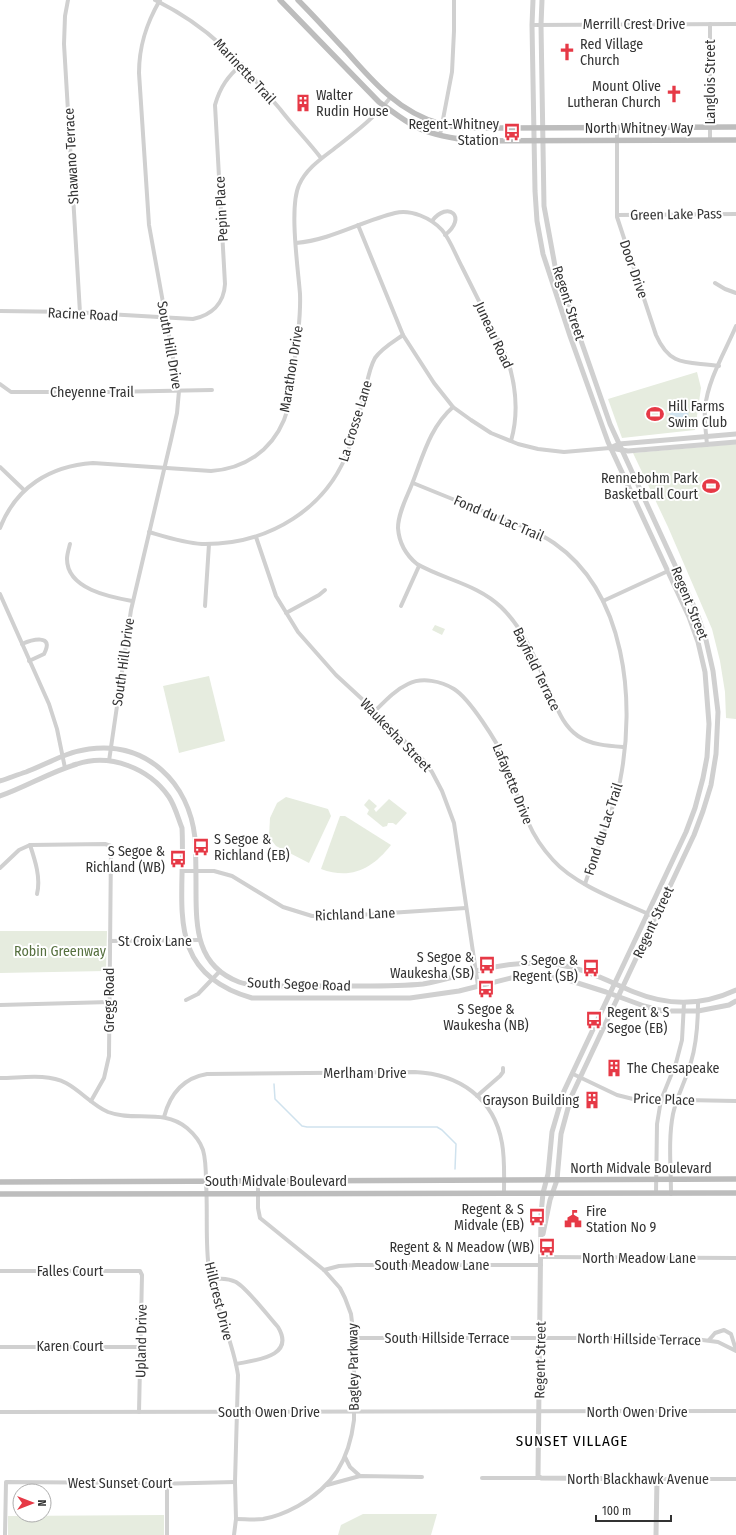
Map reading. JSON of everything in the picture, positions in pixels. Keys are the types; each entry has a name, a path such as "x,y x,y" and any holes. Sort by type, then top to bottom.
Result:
{"main road":[{"name":"North Whitney Way","path":"280,0 384,106 395,115 418,128 440,135 475,141 736,140"},
{"name":"North Whitney Way","path":"298,0 390,98 413,113 442,124 460,128 736,127"},
{"name":"North Midvale Boulevard","path":"547,1180 736,1179"},
{"name":"South Midvale Boulevard","path":"0,1182 547,1180"},
{"name":"North Midvale Boulevard","path":"553,1193 736,1193"},
{"name":"South Midvale Boulevard","path":"0,1194 553,1193"}],"street":[{"name":"Shawano Terrace","path":"68,0 65,16 64,44 80,313"},
{"path":"440,135 452,72 454,0"},
{"name":"Regent Street","path":"533,0 532,25 536,211 543,254 572,342 610,448 689,617 701,654 708,693 709,738 703,778 695,808 686,832 564,1091 554,1122 541,1214 537,1474 539,1478"},
{"name":"Regent Street","path":"541,1242 557,1180 561,1134 571,1097 694,835 711,785 717,739 718,712 716,686 709,652 697,613 610,424 555,266 544,206 541,24 542,0"},
{"name":"Marinette Trail","path":"158,1 199,25 242,64 321,158"},
{"name":"South Hill Drive","path":"109,761 132,601 165,468 177,413 179,391 149,225 139,73 140,50 143,37 158,1"},
{"name":"Langlois Street","path":"710,24 710,140"},
{"name":"Merrill Crest Drive","path":"532,25 736,24"},
{"name":"Pepin Place","path":"165,317 193,319 202,317 217,306 224,294 225,284 215,105 220,89 226,80 242,64"},
{"name":"Marathon Drive","path":"0,528 11,506 24,490 48,474 74,465 93,463 211,471 237,467 262,452 273,440 286,411 298,339 300,297 294,209 298,186 305,174 321,158 358,130 384,106 390,98"},
{"name":"Door Drive","path":"616,127 616,215 656,336 662,347 678,361 692,364 719,366"},
{"path":"432,221 437,214 443,212 448,211 454,214 456,217 456,224 446,235"},
{"name":"Juneau Road","path":"296,243 313,241 397,212 415,214 432,221 443,231 507,358 512,373 516,401 515,428 511,441"},
{"name":"Green Lake Pass","path":"616,215 736,214"},
{"path":"358,225 403,335 434,383 453,406 480,427 511,441 538,449 564,452 610,448 619,444 736,434"},
{"path":"715,283 736,293"},
{"name":"Racine Road","path":"0,311 165,317"},
{"path":"707,445 704,418 706,402 710,386 736,326"},
{"name":"La Crosse Lane","path":"149,532 187,542 209,544 228,543 256,537 292,520 311,505 332,481 343,463 350,446 368,380 376,358 382,350 403,335"},
{"name":"Cheyenne Trail","path":"0,384 11,392 212,390"},
{"name":"Bayfield Terrace","path":"453,406 438,424 426,444 404,504 398,522 400,539 403,548 412,560 419,566 464,584 482,593 501,607 521,632 562,720 568,727 578,736 593,743 624,747"},
{"path":"610,448 622,451 736,442"},
{"path":"0,467 24,490"},
{"name":"Fond du Lac Trail","path":"413,482 526,528 549,540 569,556 582,570 604,601 617,640 624,680 627,722 620,781 585,884"},
{"name":"Waukesha Street","path":"256,537 276,596 302,638 324,662 424,761 432,772 447,801 454,823 478,986"},
{"path":"70,544 67,558 68,566 71,573 81,584 96,592 132,601"},
{"path":"205,606 209,544"},
{"path":"401,606 419,566"},
{"path":"604,601 675,567"},
{"path":"286,613 319,595 325,590"},
{"path":"0,594 54,719 64,768"},
{"path":"22,644 38,639 43,640 46,645 43,655 29,661"},
{"name":"Lafayette Drive","path":"375,711 399,689 415,681 428,680 438,682 461,694 486,726 498,746 510,772 527,820 535,837 560,867 585,884 655,917"},
{"name":"South Segoe Road","path":"0,781 26,772 62,756 89,749 111,748 125,751 146,759 167,774 177,786 185,800 194,826 196,912 199,940 203,949 220,972 241,982 263,986 423,984 476,971 516,964 546,963 580,970 623,986 647,997 663,1001 684,1003 698,1002 736,990"},
{"name":"South Segoe Road","path":"0,796 78,763 109,761 120,763 146,774 169,797 182,828 183,929 186,941 195,961 212,980 239,994 252,998 410,998 452,992 515,977 541,976 565,979 654,1009 684,1012 698,1011 729,1005 736,1001"},
{"name":"Gregg Road","path":"30,845 105,844 111,846 108,1063 104,1078 91,1101"},
{"path":"0,868 19,850 30,845 37,872 37,894"},
{"name":"Richland Lane","path":"183,871 214,871 232,876 283,907 312,916 358,916 466,908"},
{"name":"St Croix Lane","path":"110,941 199,940"},
{"path":"186,1000 198,994 220,972"},
{"path":"0,1005 110,1002"},
{"path":"671,1194 671,1130 676,1100 694,1052 697,1038 698,1002"},
{"path":"656,1194 656,1138 661,1100 678,1057 684,1029 684,1003"},
{"path":"477,1096 500,1076 503,1072 503,1068"},
{"name":"Merlham Drive","path":"164,1117 172,1096 181,1085 195,1076 207,1074 426,1073 455,1080 472,1091 490,1110 498,1128 504,1157 504,1193"},
{"name":"Price Place","path":"573,1074 626,1098 641,1100 736,1100"},
{"name":"Hillcrest Drive","path":"0,1078 51,1078 65,1082 103,1109 116,1114 164,1117 171,1119 186,1128 198,1140 206,1163 208,1255 211,1280 222,1322 236,1364 238,1376 235,1482 236,1520 234,1535"},
{"name":"Bagley Parkway","path":"236,1520 263,1518 291,1510 307,1501 327,1485 345,1457 352,1432 354,1412 354,1338 352,1321 347,1302 340,1288 324,1270 260,1218 258,1208 258,1181"},
{"name":"North Meadow Lane","path":"541,1257 736,1258"},
{"name":"South Meadow Lane","path":"324,1270 339,1266 357,1265 541,1265"},
{"name":"Falles Court","path":"0,1271 140,1270"},
{"name":"Upland Drive","path":"139,1412 142,1275 140,1270"},
{"path":"211,1280 227,1279 235,1282 243,1288 282,1333 282,1344 274,1355 236,1364"},
{"path":"709,1340 715,1333 724,1330 731,1334 736,1351"},
{"name":"North Hillside Terrace","path":"540,1338 655,1337 709,1340 726,1345 736,1351"},
{"name":"South Hillside Terrace","path":"354,1338 540,1338"},
{"name":"Karen Court","path":"0,1347 141,1346"},
{"name":"South Owen Drive","path":"0,1412 539,1412"},
{"name":"North Owen Drive","path":"539,1412 736,1412"},
{"path":"345,1457 350,1467 360,1476"},
{"path":"327,1485 360,1476 422,1477"},
{"path":"482,1478 539,1478"},
{"name":"North Blackhawk Avenue","path":"539,1478 736,1479"},
{"path":"656,1535 657,1479"},
{"name":"West Sunset Court","path":"5,1535 6,1482 167,1484 235,1482"},
{"path":"167,1484 167,1535"}],"green space":[{"name":"Hill Farms Swim Club","path":"697,372 701,388 695,430 622,438 608,399"},
{"path":"736,444 736,719 726,718 725,692 720,661 712,629 668,527 633,453"},
{"path":"435,625 445,629 442,635 432,630"},
{"path":"209,676 225,741 179,753 163,686"},
{"path":"286,797 328,809 331,816 309,863 276,846 269,837 270,818 277,803"},
{"path":"369,799 377,806 374,809 376,812 389,799 407,813 396,825 393,823 388,823 387,826 383,827 367,814 369,810 364,805"},
{"path":"340,816 345,816 391,845 376,860 360,870 351,873 342,873 321,869"},
{"name":"Robin Greenway","path":"0,931 107,931 106,971 0,973"},
{"path":"363,1514 437,1514 431,1535 338,1535 341,1525"},
{"path":"164,1515 164,1535 8,1535 8,1516 12,1516 12,1523 52,1523 52,1516"}],"water":[{"path":"688,410 689,423 671,424 670,412"}],"waterway":[{"path":"274,1084 275,1099 302,1126 437,1127 456,1144 455,1169"}],"place":[{"name":"Red Village Church","path":"567,52"},
{"name":"Mount Olive Lutheran Church","path":"674,94"},
{"name":"Walter Rudin House","path":"303,103"},
{"name":"Regent-Whitney Station","path":"512,132"},
{"name":"Hill Farms Swim Club","path":"655,414"},
{"name":"Rennebohm Park Basketball Court","path":"711,486"},
{"name":"S Segoe & Richland (EB)","path":"201,847"},
{"name":"S Segoe & Richland (WB)","path":"178,859"},
{"name":"S Segoe & Waukesha (SB)","path":"487,965"},
{"name":"S Segoe & Regent (SB)","path":"591,968"},
{"name":"S Segoe & Waukesha (NB)","path":"486,989"},
{"name":"Regent & S Segoe (EB)","path":"594,1020"},
{"name":"The Chesapeake","path":"614,1068"},
{"name":"Grayson Building","path":"592,1100"},
{"name":"Regent & S Midvale (EB)","path":"537,1217"},
{"name":"Fire Station No 9","path":"573,1219"},
{"name":"Regent & N Meadow (WB)","path":"547,1247"}],"district":[{"name":"SUNSET VILLAGE","path":"572,1441"}]}
